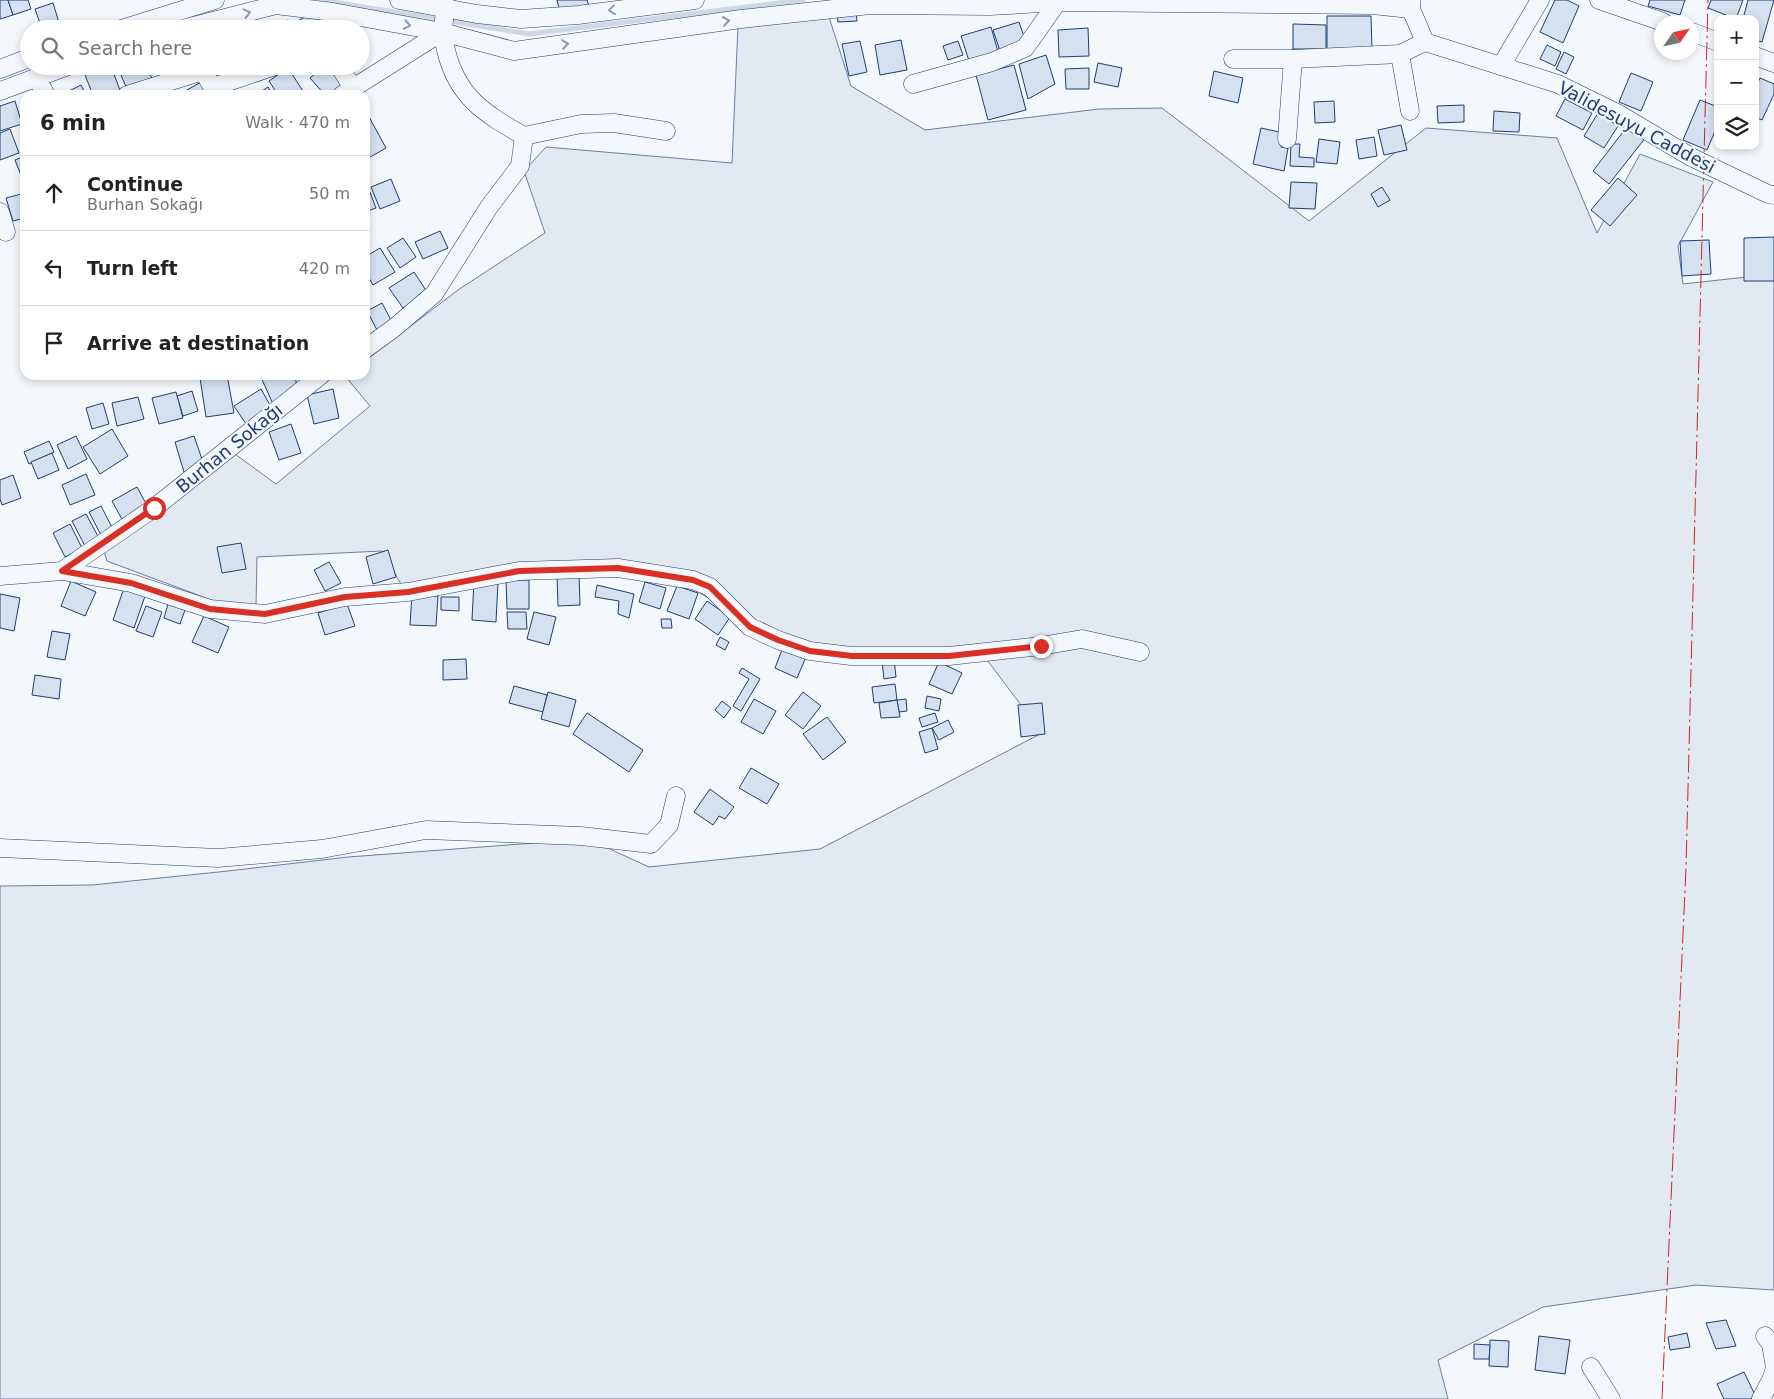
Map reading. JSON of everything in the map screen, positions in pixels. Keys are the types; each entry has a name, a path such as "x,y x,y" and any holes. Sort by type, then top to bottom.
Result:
{"street":[{"path":"150,20 215,0"},
{"path":"399,0 445,4 477,14 521,19 695,0"},
{"path":"1501,66 1540,0"},
{"path":"1599,0 1654,19"},
{"path":"913,84 992,62 1025,48 1059,1"},
{"path":"217,20 276,5 333,12 442,32 514,51 756,8 870,5 990,6 1059,1 1411,4 1425,42 1400,54 1293,59 1233,59"},
{"path":"445,4 442,32 449,64 463,91 491,117 524,136 581,124 614,123 666,131"},
{"path":"349,90 442,32"},
{"path":"1699,35 1714,40"},
{"name":"Validesuyu Caddesi","path":"1425,42 1558,84 1617,113 1691,157 1772,195"},
{"path":"1400,54 1410,111"},
{"path":"1759,57 1774,63"},
{"path":"1287,139 1293,59"},
{"path":"0,69 20,61"},
{"path":"0,91 42,75"},
{"path":"143,90 190,75"},
{"path":"205,75 214,90"},
{"path":"217,90 253,75"},
{"path":"342,75 347,90"},
{"path":"36,77 43,90"},
{"path":"370,345 434,294 489,208 520,166 524,136"},
{"path":"0,212 6,232"},
{"name":"Burhan Sokağı","path":"62,571 154,508 315,380"},
{"path":"0,576 62,571 131,583 210,609 265,614 345,597 408,592 519,571 618,568 693,580 710,587 750,627 778,640 810,651 852,656 949,656 1041,646 1082,639 1140,652"},
{"path":"0,848 218,858 322,849 426,830 581,836 652,844 669,824 676,796"},
{"path":"1766,1336 1771,1344 1774,1362"},
{"path":"1591,1367 1611,1399"},
{"path":"1761,1399 1774,1372"}],"shaded area":[{"path":"829,17 851,86 925,130 1099,109 1162,108 1309,221 1426,128 1557,138 1597,233 1640,154 1713,182 1678,246 1683,284 1774,274 1774,1290 1696,1285 1543,1307 1438,1360 1448,1399 0,1399 0,886 92,885 348,857 588,839 649,867 820,849 1042,733 978,648 795,649 668,574 548,568 401,584 382,551 257,557 256,607 222,604 107,561 102,545 228,449 276,484 370,406 348,380 370,380 370,357 458,290 545,233 524,171 546,147 732,163 738,26"}],"building":[{"path":"0,0 8,0 13,15 0,19"},
{"path":"8,0 28,0 31,9 13,15"},
{"path":"557,0 587,0 589,6 560,13"},
{"path":"1555,0 1567,0 1579,6 1563,43 1540,32"},
{"path":"1650,0 1685,0 1680,15 1648,6"},
{"path":"1711,0 1743,0 1737,15 1726,15 1708,8"},
{"path":"1748,0 1774,0 1762,42 1759,41 1759,15 1744,15"},
{"path":"53,3 58,20 39,20 35,9"},
{"path":"856,11 857,21 838,22 837,12"},
{"path":"314,12 318,20 299,20"},
{"path":"1327,16 1371,16 1372,49 1327,50"},
{"path":"1019,22 1026,42 1000,51 993,30"},
{"path":"1293,24 1326,25 1326,49 1293,49"},
{"path":"991,27 999,55 970,64 961,36"},
{"path":"1088,28 1089,56 1059,57 1058,30"},
{"path":"901,40 907,70 880,75 875,45"},
{"path":"860,41 867,72 849,76 842,44"},
{"path":"958,41 963,55 948,60 943,46"},
{"path":"1547,45 1561,52 1555,66 1540,59"},
{"path":"1564,52 1574,57 1566,74 1556,69"},
{"path":"1046,55 1055,84 1028,99 1019,64"},
{"path":"1098,63 1122,68 1118,87 1094,82"},
{"path":"1014,65 1026,110 988,120 976,75"},
{"path":"1089,68 1089,89 1066,89 1065,69"},
{"path":"1214,71 1243,78 1238,103 1209,96"},
{"path":"1631,73 1653,82 1641,111 1619,102"},
{"path":"85,75 114,75 120,90 91,90"},
{"path":"121,75 150,75 152,79 127,89"},
{"path":"278,75 293,75 302,90 275,90 269,81"},
{"path":"314,75 342,75 349,84 342,90 321,90 310,78"},
{"path":"1760,78 1774,84 1774,94 1762,120 1759,119"},
{"path":"203,81 208,90 187,90"},
{"path":"81,85 84,90 71,90"},
{"path":"1565,99 1592,113 1583,130 1556,116"},
{"path":"1700,100 1714,105 1714,133 1707,150 1683,140"},
{"path":"15,101 20,125 0,131 0,106"},
{"path":"1334,101 1335,122 1315,123 1314,102"},
{"path":"1464,105 1464,122 1438,123 1437,106"},
{"path":"1494,111 1520,113 1519,132 1493,131"},
{"path":"1598,113 1618,126 1604,148 1584,136"},
{"path":"370,119 386,148 370,157"},
{"path":"1629,124 1646,137 1609,184 1593,171"},
{"path":"1401,125 1407,150 1384,155 1378,130"},
{"path":"1261,128 1284,133 1281,147 1288,148 1284,171 1253,164"},
{"path":"10,129 19,153 0,160 0,133"},
{"path":"1374,137 1377,156 1359,159 1356,140"},
{"path":"1319,139 1340,142 1337,164 1316,162"},
{"path":"1291,144 1300,144 1299,157 1314,158 1314,167 1290,166"},
{"path":"20,158 20,173 15,160"},
{"path":"1618,178 1637,195 1610,226 1591,210"},
{"path":"391,179 400,201 380,209 371,187"},
{"path":"1291,182 1317,183 1315,209 1289,208"},
{"path":"1382,187 1390,200 1378,207 1371,194"},
{"path":"370,192 376,208 370,210"},
{"path":"20,194 20,219 13,221 6,198"},
{"path":"440,231 448,248 423,259 415,242"},
{"path":"1774,237 1774,281 1744,281 1744,238"},
{"path":"403,238 416,257 400,268 387,248"},
{"path":"1709,240 1711,274 1682,276 1680,241"},
{"path":"380,248 395,272 373,285 370,280 370,254"},
{"path":"414,272 427,292 403,308 389,288"},
{"path":"382,303 392,322 377,330 370,317 370,309"},
{"path":"200,380 228,380 234,413 206,417"},
{"path":"262,380 296,380 297,388 273,404"},
{"path":"261,389 271,407 246,424 234,406"},
{"path":"333,389 339,418 314,424 307,395"},
{"path":"192,391 198,411 183,416 177,396"},
{"path":"176,392 183,418 159,424 152,398"},
{"path":"138,397 144,419 117,426 112,403"},
{"path":"103,403 109,424 92,429 86,408"},
{"path":"291,424 301,453 279,460 269,432"},
{"path":"112,429 128,456 100,474 83,447"},
{"path":"76,436 87,459 68,469 57,445"},
{"path":"194,436 204,465 184,472 175,442"},
{"path":"49,441 54,452 29,464 24,452"},
{"path":"52,453 59,470 38,479 31,462"},
{"path":"86,474 95,495 70,505 62,485"},
{"path":"13,475 21,498 2,505 0,499 0,480"},
{"path":"137,487 149,509 124,523 112,501"},
{"path":"101,506 114,531 102,537 89,512"},
{"path":"86,514 100,540 86,548 72,521"},
{"path":"70,524 82,548 65,557 53,533"},
{"path":"241,543 246,569 222,573 217,547"},
{"path":"388,550 396,577 373,584 366,557"},
{"path":"329,562 341,583 325,591 314,570"},
{"path":"579,574 580,605 558,606 557,575"},
{"path":"474,580 498,582 496,622 472,620"},
{"path":"506,580 529,580 529,609 507,609"},
{"path":"71,581 96,592 85,616 61,606"},
{"path":"645,582 666,588 660,609 639,602"},
{"path":"597,585 634,594 629,618 618,614 619,601 595,597"},
{"path":"677,586 698,593 689,619 667,611"},
{"path":"124,588 145,596 134,628 113,620"},
{"path":"0,594 20,598 14,631 0,628"},
{"path":"412,594 438,596 436,626 410,625"},
{"path":"441,597 459,597 459,611 441,610"},
{"path":"707,601 730,617 718,635 695,619"},
{"path":"168,604 185,610 180,624 164,618"},
{"path":"347,604 355,626 325,635 318,613"},
{"path":"146,606 162,612 153,637 136,631"},
{"path":"507,612 526,612 527,629 508,629"},
{"path":"534,612 556,617 549,645 527,639"},
{"path":"204,616 229,627 218,653 192,642"},
{"path":"661,619 671,619 672,628 662,628"},
{"path":"52,631 70,634 65,660 47,657"},
{"path":"720,637 729,642 725,650 716,645"},
{"path":"783,647 806,657 797,678 775,668"},
{"path":"466,659 467,679 443,680 443,660"},
{"path":"894,659 896,677 884,679 882,661"},
{"path":"939,662 962,673 952,694 929,684"},
{"path":"742,668 760,679 741,711 733,706 749,679 739,673"},
{"path":"35,675 61,679 59,699 32,695"},
{"path":"895,684 897,700 874,703 872,687"},
{"path":"514,686 547,695 543,712 509,703"},
{"path":"548,692 576,700 569,727 541,719"},
{"path":"803,692 821,706 803,729 785,715"},
{"path":"927,696 941,699 939,711 925,708"},
{"path":"754,699 776,711 763,734 741,722"},
{"path":"906,699 907,711 899,712 897,700"},
{"path":"897,700 900,717 881,718 879,703"},
{"path":"722,701 731,708 724,718 715,710"},
{"path":"1042,703 1045,734 1021,737 1018,705"},
{"path":"587,713 643,750 629,772 573,734"},
{"path":"935,713 938,722 922,727 919,718"},
{"path":"827,717 846,742 823,760 803,734"},
{"path":"948,720 954,732 939,740 932,728"},
{"path":"932,728 938,749 925,753 919,732"},
{"path":"751,768 779,784 767,804 739,788"},
{"path":"710,789 734,807 725,819 719,816 713,825 694,812"},
{"path":"1726,1320 1736,1346 1716,1349 1706,1323"},
{"path":"1687,1333 1690,1347 1670,1350 1668,1337"},
{"path":"1539,1336 1570,1340 1565,1374 1535,1370"},
{"path":"1490,1340 1509,1341 1508,1367 1489,1366"},
{"path":"1474,1344 1490,1345 1489,1359 1474,1359"},
{"path":"1744,1372 1756,1397 1751,1399 1724,1399 1717,1384"}],"waterway":[{"path":"321,0 529,34 803,0"}],"power":[{"path":"1662,1399 1686,868 1708,0"}],"route":[{"path":"154,508 62,571 131,583 210,609 265,614 345,597 408,592 519,571 618,568 693,580 710,587 750,627 778,640 810,651 852,656 949,656 1041,646"}]}
